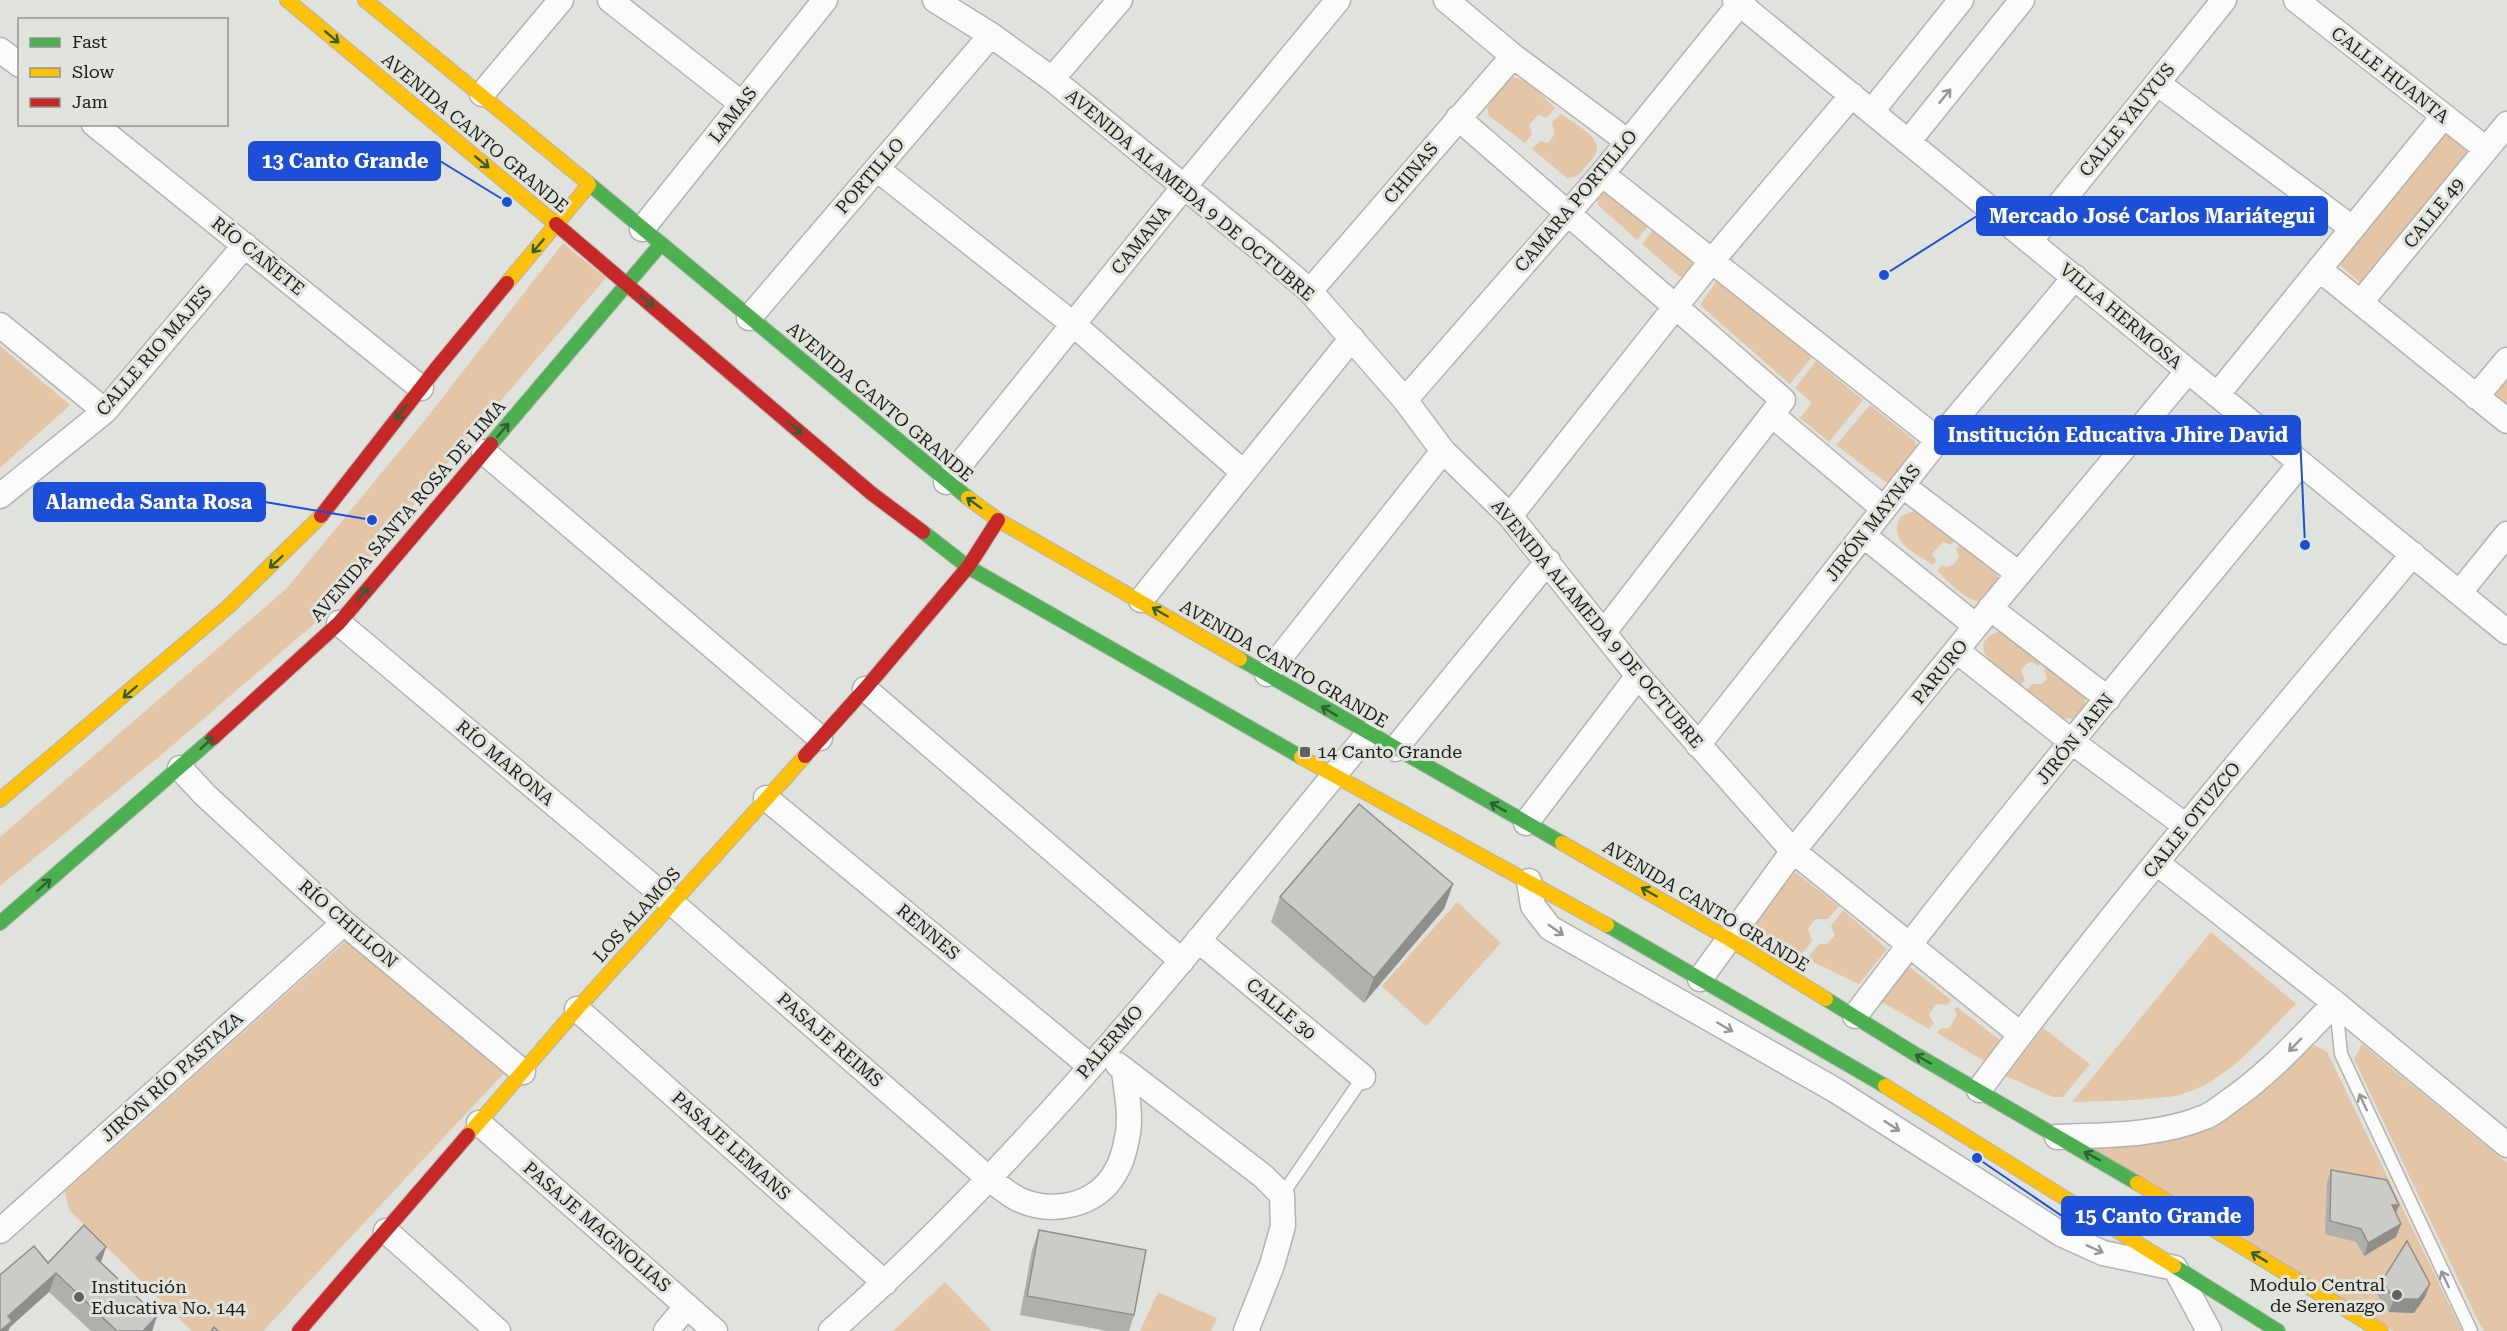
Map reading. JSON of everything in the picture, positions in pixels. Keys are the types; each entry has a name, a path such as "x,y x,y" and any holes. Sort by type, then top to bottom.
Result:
{"main road":[{"name":"AVENIDA CANTO GRANDE","path":"287,0 626,283 871,493 968,567 1334,775 1529,881 1893,1091 2278,1331"},
{"name":"AVENIDA CANTO GRANDE","path":"365,0 482,94 945,482 998,520 1729,939 2381,1331"},
{"path":"0,800 130,692 228,606 320,517 421,388 589,185"},
{"name":"AVENIDA SANTA ROSA DE LIMA","path":"0,923 180,768 339,623 661,244"},
{"name":"LOS ALAMOS","path":"300,1331 671,902 865,689 968,567 998,520"}],"street":[{"path":"482,94 561,0"},
{"path":"610,0 742,104"},
{"name":"LAMAS","path":"642,229 825,0"},
{"path":"1052,80 1120,0"},
{"name":"CAMANA","path":"945,482 1338,0"},
{"path":"1446,0 1514,56 1627,141"},
{"path":"1872,111 1961,0"},
{"path":"1908,142 2022,0"},
{"name":"CALLE YAUYUS","path":"2031,240 2224,0"},
{"name":"CALLE HUANTA","path":"2296,0 2486,149"},
{"name":"AVENIDA ALAMEDA 9 DE OCTUBRE","path":"937,1 991,35 1052,80 1310,291 1405,400 1443,451 1510,516 1638,676 1793,851 2020,1034"},
{"name":"VILLA HERMOSA","path":"1739,1 2507,632"},
{"name":"CAMARA PORTILLO","path":"1405,400 1602,174 1739,1"},
{"name":"PORTILLO","path":"749,318 991,35"},
{"path":"0,50 18,64"},
{"name":"CHINAS","path":"1310,291 1514,56"},
{"path":"2157,83 2352,228"},
{"path":"1510,516 1710,263 1852,95"},
{"path":"2217,395 2443,117"},
{"path":"1458,118 1784,400 1604,632"},
{"name":"CALLE 49","path":"2361,302 2507,124"},
{"name":"RÍO CAÑETE","path":"96,126 421,388"},
{"path":"877,169 1073,324 1243,472"},
{"path":"1602,174 1710,263 1938,440"},
{"name":"CALLE RIO MAJES","path":"0,496 105,411 245,245"},
{"path":"2319,269 2507,421"},
{"name":"JIRÓN MAYNAS","path":"1698,745 1938,440 2075,277"},
{"path":"0,325 105,411"},
{"path":"1141,600 1352,338"},
{"path":"2476,397 2507,360"},
{"name":"PARURO","path":"1700,979 1793,851 2187,371"},
{"path":"1772,415 1884,508"},
{"path":"1267,674 1443,451"},
{"path":"484,452 819,738"},
{"name":"JIRÓN JAEN","path":"1855,1016 2072,742 2300,464"},
{"path":"1902,485 2019,574"},
{"path":"2460,592 2507,534"},
{"path":"1863,535 2108,699"},
{"name":"CALLE OTUZCO","path":"1979,1090 2020,1034 2186,826 2413,554"},
{"path":"1395,749 1548,561"},
{"name":"RÍO MARONA","path":"339,623 671,902"},
{"path":"1957,651 2072,742 2186,826"},
{"path":"1526,823 1638,676"},
{"path":"865,689 1182,961"},
{"name":"PALERMO","path":"831,1331 885,1283 988,1178 1096,1059 1182,961 1368,734"},
{"name":"RÍO CHILLON","path":"180,768 205,795 344,923 523,1072"},
{"name":"RENNES","path":"766,798 1096,1059 1124,1070 1263,1176 1282,1195"},
{"path":"2157,863 2335,1003 2507,1145"},
{"path":"1529,881 1533,906 1550,928 1835,1090 2061,1234 2103,1253 2175,1268 2209,1331"},
{"name":"PASAJE REIMS","path":"671,902 988,1178 1018,1199 1044,1206 1071,1207 1097,1194 1115,1173 1128,1137 1124,1070"},
{"name":"JIRÓN RÍO PASTAZA","path":"0,1231 344,923"},
{"name":"CALLE 30","path":"1198,940 1363,1077"},
{"path":"2056,1137 2125,1134 2207,1117 2244,1091 2280,1060 2335,1003"},
{"name":"PASAJE LEMANS","path":"577,1010 885,1283"},
{"name":"PASAJE MAGNOLIAS","path":"479,1123 715,1331"},
{"path":"1246,1331 1272,1265 1282,1226 1282,1195"},
{"path":"386,1231 498,1331"},
{"path":"666,1331 687,1306"}],"lane":[{"path":"2335,1003 2341,1054 2471,1331"},
{"path":"1282,1195 1363,1077"}],"shaded area":[{"path":"1510,77 1528,84 1555,108 1547,118 1538,115 1529,125 1532,134 1525,143 1489,116 1487,106"},
{"path":"1561,114 1584,129 1594,139 1597,150 1593,159 1580,173 1570,178 1567,178 1532,149 1540,141 1548,143 1555,134 1552,122"},
{"path":"2447,132 2476,155 2366,288 2339,264"},
{"path":"1604,193 1611,193 1648,226 1637,240 1598,205 1597,199"},
{"path":"1654,229 1691,259 1694,265 1685,277 1679,276 1642,244"},
{"path":"563,243 606,278 456,453 322,617 166,751 0,886 0,837 287,588 425,420"},
{"path":"1719,281 1812,357 1790,384 1700,305"},
{"path":"0,346 70,405 0,468"},
{"path":"1816,361 1863,400 1829,442 1800,418 1812,403 1795,388"},
{"path":"2507,380 2507,404 2495,395"},
{"path":"1870,405 1914,440 1916,446 1911,463 1893,483 1888,484 1836,445"},
{"path":"1917,510 1955,539 1951,545 1943,542 1932,554 1936,561 1933,565 1911,551 1900,540 1897,533 1901,516"},
{"path":"1962,542 1999,578 1998,588 1982,601 1965,595 1937,571 1942,565 1947,567 1954,564 1959,557 1956,549"},
{"path":"1997,632 2006,632 2044,659 2038,666 2032,662 2027,663 2021,671 2025,680 2020,686 1997,668 1985,653 1983,645 1987,638"},
{"path":"2049,663 2083,690 2086,705 2075,719 2058,718 2025,692 2032,684 2042,684 2047,678 2044,671"},
{"path":"1795,872 1839,906 1828,919 1815,919 1808,929 1812,941 1801,955 1752,927"},
{"path":"1457,902 1501,943 1426,1026 1382,986"},
{"path":"1843,910 1887,949 1859,984 1807,959 1819,944 1827,944 1835,935 1831,926"},
{"path":"2211,932 2296,1004 2254,1047 2222,1074 2187,1092 2168,1097 2072,1102"},
{"path":"347,940 504,1073 263,1331 192,1331 69,1210 65,1191"},
{"path":"1907,965 1951,1000 1948,1005 1936,1004 1929,1015 1934,1023 1929,1029 1880,1001"},
{"path":"1957,1007 2001,1041 1986,1062 1937,1033 1941,1028 1949,1028 1957,1015 1954,1009"},
{"path":"2043,1028 2090,1064 2063,1097 2053,1097 2006,1076"},
{"path":"2362,1044 2507,1163 2507,1331 2484,1331 2478,1321 2354,1059"},
{"path":"2314,1045 2327,1052 2462,1331 2394,1331 2082,1142 2172,1133 2271,1082"},
{"path":"945,1282 992,1331 893,1331"},
{"path":"1158,1292 1217,1318 1211,1331 1140,1331"}],"building":[{"path":"1359,804 1453,884 1374,978 1280,897"},
{"path":"2331,1170 2387,1180 2399,1205 2392,1205 2401,1224 2368,1243 2361,1229 2330,1221"},
{"path":"84,1225 106,1247 96,1258 157,1316 143,1331 117,1331 56,1273 8,1316 12,1321 0,1331 0,1275 34,1246 48,1263"},
{"path":"1039,1230 1146,1250 1134,1315 1027,1296"},
{"path":"2407,1241 2430,1284 2419,1299 2394,1299 2382,1281"}],"traffic: fast":[{"path":"588,183 968,498"},
{"path":"491,444 661,244"},
{"path":"923,532 968,567 1301,757"},
{"path":"1240,659 1562,843"},
{"path":"0,923 213,738"},
{"path":"1607,925 1885,1086"},
{"path":"1826,999 1915,1054 2137,1183"},
{"path":"2174,1266 2278,1331"}],"traffic: slow":[{"path":"287,0 556,224"},
{"path":"365,0 588,183"},
{"path":"507,283 589,185"},
{"path":"968,498 998,520 1240,659"},
{"path":"0,800 228,607 321,516"},
{"path":"468,1135 577,1009 805,756"},
{"path":"1301,757 1607,925"},
{"path":"1562,843 1729,939 1826,999"},
{"path":"1885,1086 2174,1266"},
{"path":"2137,1183 2381,1331"}],"traffic: jam":[{"path":"556,224 871,493 923,532"},
{"path":"321,516 435,370 507,283"},
{"path":"213,738 339,623 491,444"},
{"path":"805,756 968,567 998,520"},
{"path":"299,1331 468,1135"}],"place":[{"name":"13 Canto Grande","path":"507,202"},
{"name":"Mercado José Carlos Mariátegui","path":"1884,275"},
{"name":"Alameda Santa Rosa","path":"372,520"},
{"name":"Institución Educativa Jhire David","path":"2305,545"},
{"name":"14 Canto Grande","path":"1305,752"},
{"name":"15 Canto Grande","path":"1977,1158"},
{"name":"Modulo Central de Serenazgo","path":"2397,1295"},
{"name":"Institución Educativa No. 144","path":"79,1297"}]}
